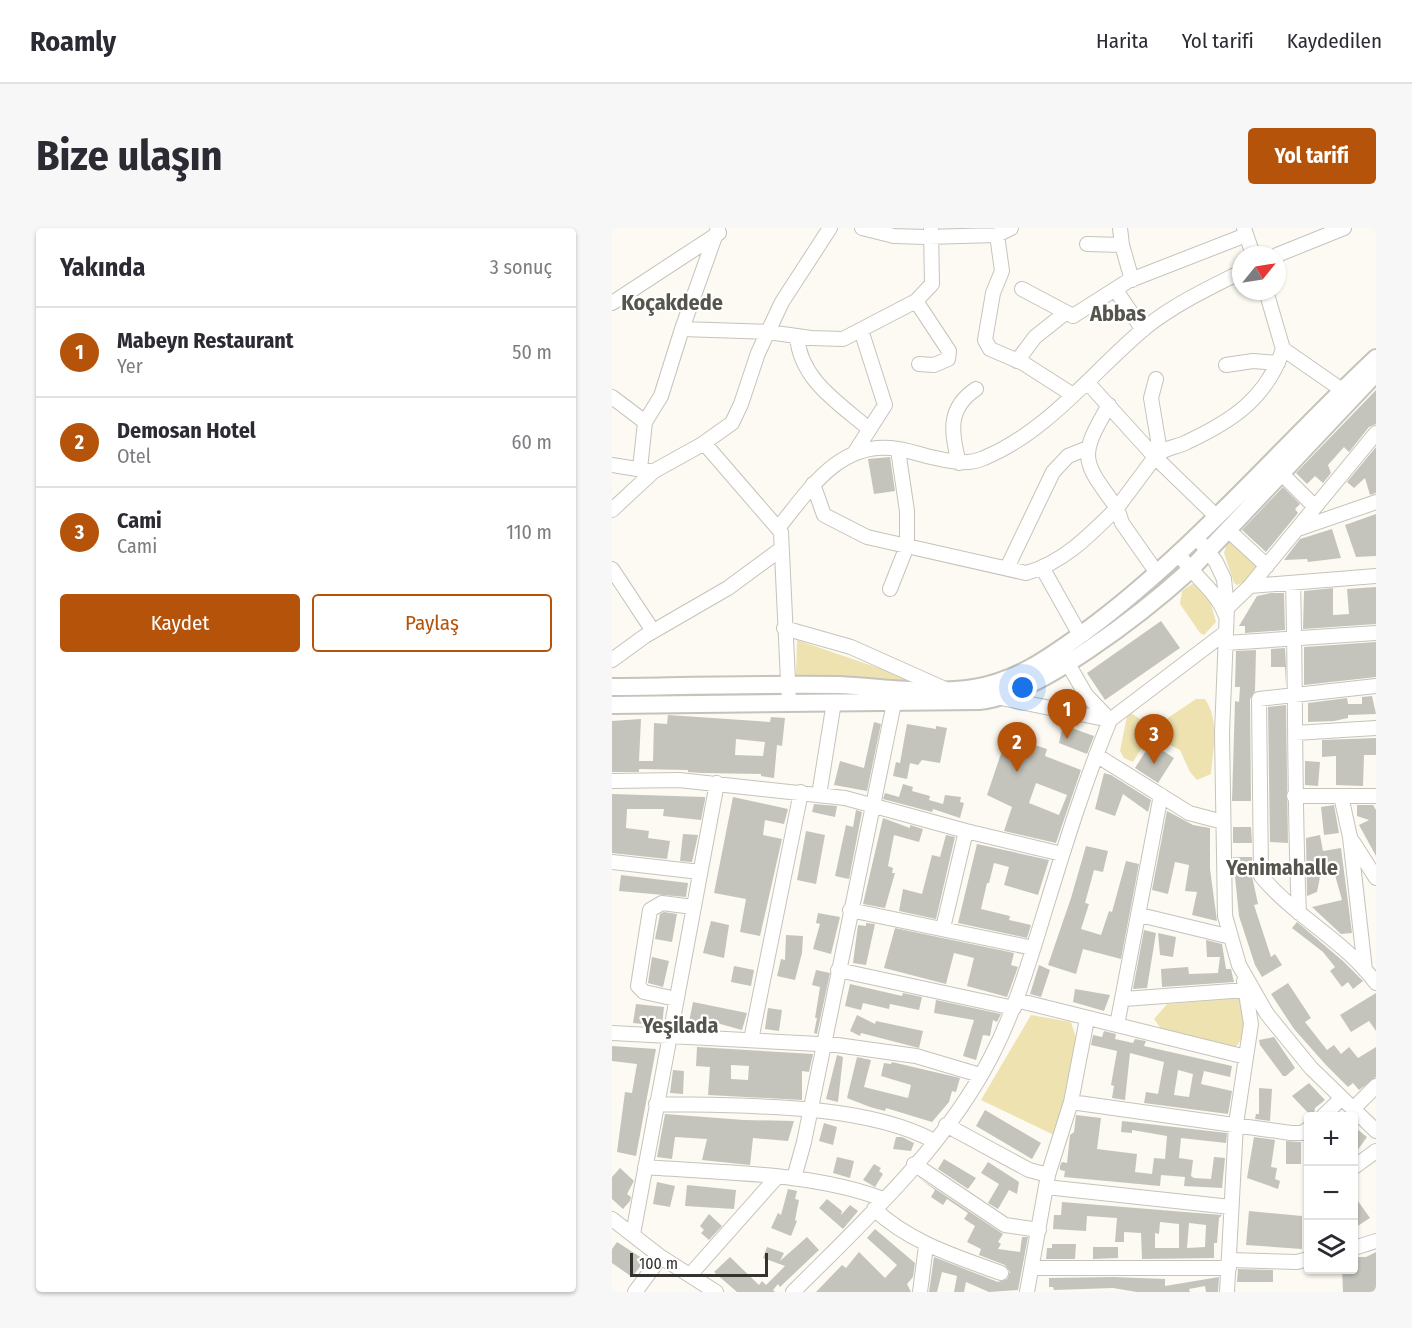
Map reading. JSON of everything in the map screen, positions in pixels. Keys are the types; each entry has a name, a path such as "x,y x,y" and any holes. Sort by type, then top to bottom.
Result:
{"main road":[{"path":"612,705 788,694 972,688 1004,681 1039,665 1127,600 1196,539 1376,358"},
{"path":"612,687 788,694 834,702 979,701 1001,698 1042,680 1157,599 1209,551 1376,373"}],"street":[{"path":"612,510 647,470 704,443 732,423 782,302 830,228"},
{"path":"862,228 894,236 931,232 997,236 1011,228"},
{"path":"1120,228 1122,245 1132,280"},
{"path":"1286,251 1342,228"},
{"path":"612,303 721,230"},
{"path":"647,470 645,422 662,396 682,329 721,230"},
{"path":"682,329 768,332 843,339 916,302 932,284 931,232"},
{"path":"1022,289 1064,314 1073,316 1132,280 1245,232"},
{"path":"997,236 1002,271 993,293 985,340 990,349 1017,361 1073,395"},
{"path":"1087,244 1122,245"},
{"path":"778,528 813,484 843,457 865,448 898,450 959,463 983,459 1012,443 1073,395 1143,330 1190,298 1232,277"},
{"path":"1115,289 1143,330"},
{"path":"813,484 824,515 867,537 1026,573 1043,568 1084,540 1117,508 1157,455 1184,444 1233,418 1256,398 1278,363 1283,348 1269,300"},
{"path":"916,302 949,351 948,359 934,365 919,364"},
{"path":"1017,361 1035,337 1064,314"},
{"path":"855,452 885,405 861,330"},
{"path":"797,336 799,353 812,378 869,429"},
{"path":"1283,348 1342,390"},
{"path":"1226,365 1253,362 1278,363"},
{"path":"1156,379 1151,398 1157,455"},
{"path":"1087,382 1217,517"},
{"path":"959,463 953,442 953,422 959,402 976,389"},
{"path":"612,397 645,422"},
{"path":"1109,405 1091,435 1087,456 1090,471 1117,508 1122,523 1157,573"},
{"path":"793,1292 879,1204 934,1141 981,1075 1015,1004 1062,854 1110,720 1226,625 1250,586 1376,433"},
{"path":"704,443 778,528 788,694"},
{"path":"1007,568 1053,471 1068,456 1088,448"},
{"path":"890,589 907,546 907,511 898,450"},
{"path":"612,465 647,470"},
{"path":"1281,474 1315,507"},
{"path":"1297,529 1376,502"},
{"path":"1228,530 1267,566"},
{"path":"1196,539 1209,551 1224,579 1226,625 1222,733 1225,916 1246,990 1251,1024 1236,1124 1227,1292"},
{"path":"612,660 653,631 728,588 781,549"},
{"path":"1179,554 1189,571 1215,597 1226,625"},
{"path":"1043,568 1080,635"},
{"path":"612,569 653,631"},
{"path":"1250,586 1376,576"},
{"path":"1293,583 1296,695 1294,796 1299,913"},
{"path":"1226,625 1294,639 1376,633"},
{"path":"784,628 851,647 945,689"},
{"path":"1067,662 1086,694 1110,720"},
{"path":"1376,686 1259,699 1261,876 1278,896 1343,947 1376,983"},
{"path":"1001,698 1110,720"},
{"path":"819,795 834,702"},
{"path":"794,1178 810,1111 894,703"},
{"path":"1295,733 1376,728"},
{"path":"1096,755 1189,813 1223,822"},
{"path":"612,781 679,780 801,792 873,805 966,831 1062,854"},
{"path":"633,1234 717,783"},
{"path":"751,1040 801,792"},
{"path":"1117,1024 1124,999 1161,795"},
{"path":"1294,796 1376,796"},
{"path":"1341,796 1350,837 1365,970"},
{"path":"943,928 966,831"},
{"path":"1350,837 1376,878"},
{"path":"612,862 700,872"},
{"path":"676,999 644,992 638,986 650,910 656,904 662,903 693,907"},
{"path":"850,910 1033,948"},
{"path":"1140,915 1232,937"},
{"path":"1239,965 1267,1014 1311,1068 1376,1131"},
{"path":"838,970 1117,1024 1246,1057"},
{"path":"1124,999 1246,990"},
{"path":"1027,1292 1047,1181 1071,1102 1087,1019"},
{"path":"612,1033 837,1045 916,1056 981,1075"},
{"path":"1353,1109 1376,1086"},
{"path":"1327,1112 1342,1098"},
{"path":"1071,1102 1291,1133 1304,1132"},
{"path":"656,1104 810,1111 856,1116 923,1135 934,1141"},
{"path":"946,1125 1047,1181 1232,1207"},
{"path":"1354,1166 1376,1151"},
{"path":"914,1164 1005,1225 1039,1230"},
{"path":"645,1167 794,1178 860,1190 879,1204 891,1225 926,1246 1001,1274"},
{"path":"690,1275 776,1178"},
{"path":"612,1219 661,1257 716,1292"},
{"path":"1358,1246 1376,1241"},
{"path":"920,1292 926,1246"},
{"path":"635,1292 661,1257"},
{"path":"1032,1268 1304,1260"}],"shaded area":[{"path":"1229,537 1260,567 1248,580 1237,585 1234,583 1224,553"},
{"path":"1195,582 1207,590 1216,622 1204,635 1200,633 1180,604 1182,591"},
{"path":"797,640 905,677 906,683 796,676"},
{"path":"1196,699 1205,699 1213,716 1211,774 1197,780 1190,772 1180,750 1156,738 1144,744 1133,762 1124,758 1120,751 1128,711 1153,728"},
{"path":"1242,998 1243,1032 1242,1038 1234,1048 1162,1030 1154,1019 1167,1004"},
{"path":"1031,1015 1071,1022 1077,1041 1068,1086 1054,1135 981,1100"}],"building":[{"path":"1376,390 1376,424 1369,427 1349,452 1344,447 1328,465 1331,473 1323,483 1315,476 1307,484 1296,473"},
{"path":"1376,447 1376,493 1370,495 1365,478 1354,488 1347,482"},
{"path":"890,457 895,491 874,494 868,459"},
{"path":"1283,487 1300,504 1295,509 1298,513 1266,552 1242,530"},
{"path":"1376,514 1376,556 1356,557 1345,525"},
{"path":"1332,529 1341,558 1308,562 1307,559 1284,560 1300,539"},
{"path":"1376,587 1376,624 1303,629 1304,591 1333,588 1333,615 1349,614 1347,589"},
{"path":"1284,593 1285,630 1245,633 1245,626 1239,626 1257,596"},
{"path":"1161,621 1180,648 1105,700 1087,673"},
{"path":"1376,642 1376,677 1304,685 1304,647"},
{"path":"1285,648 1286,686 1285,667 1271,667 1271,649"},
{"path":"1256,650 1255,691 1250,699 1251,801 1232,801 1235,701 1239,702 1240,687 1235,687 1236,651"},
{"path":"1372,696 1376,714 1348,715 1348,718 1334,721 1308,722 1308,703 1347,698 1348,704 1362,704 1362,697"},
{"path":"1286,705 1288,843 1270,842 1268,707"},
{"path":"668,715 770,722 771,717 785,718 782,746 777,745 774,778 761,776 761,774 701,773 688,772 688,770 639,769 639,772 612,772 612,721 641,719 639,761 653,761 654,723 667,724","holes":["736,739 765,742 763,756 735,755"]},
{"path":"874,722 881,724 867,791 834,785 840,761 864,768"},
{"path":"907,724 936,729 936,726 947,728 940,763 922,760 918,765 910,763 907,779 893,776 896,762 900,763"},
{"path":"1063,725 1094,736 1087,754 1059,743"},
{"path":"1007,736 1047,749 1045,756 1081,770 1056,843 1004,831 1012,807 987,795","holes":["1036,783 1067,795 1059,815 1029,803"]},
{"path":"1376,738 1376,755 1364,755 1363,786 1336,785 1336,756 1322,757 1322,740"},
{"path":"1151,743 1174,758 1158,783 1135,768"},
{"path":"1305,761 1320,762 1318,786 1305,785"},
{"path":"1104,773 1151,800 1148,812 1123,794 1115,816 1095,809"},
{"path":"903,784 913,787 912,791 930,796 929,800 943,804 945,795 961,797 960,802 964,803 960,818 933,809 932,812 883,799 885,793 899,797"},
{"path":"612,794 705,797 705,800 701,820 663,816 664,809 627,809 626,828 649,831 648,838 670,841 667,859 612,853"},
{"path":"733,797 788,809 784,824 765,820 763,835 782,839 760,936 740,932 746,899 714,893"},
{"path":"814,804 837,806 835,817 812,812"},
{"path":"1334,805 1339,833 1324,835 1321,807"},
{"path":"1357,805 1373,805 1376,810 1376,856 1359,825 1369,820 1357,816"},
{"path":"856,810 862,812 849,879 835,876 846,825 853,827"},
{"path":"1167,811 1193,825 1210,828 1210,869 1217,921 1192,915 1197,892 1185,891 1189,865 1175,862 1168,894 1152,890"},
{"path":"883,818 910,828 910,825 923,829 919,842 894,835 888,866 893,868 892,873 895,873 885,908 863,904"},
{"path":"1233,827 1251,827 1252,843 1233,843"},
{"path":"806,831 825,835 816,884 797,880"},
{"path":"683,834 698,835 692,862 680,861"},
{"path":"946,835 955,837 936,919 899,911 903,889 922,894 932,855 940,857"},
{"path":"1320,835 1323,851 1341,848 1352,933 1341,934 1312,907 1342,900 1335,875 1320,877 1317,892 1307,896 1306,838"},
{"path":"977,844 1049,860 1038,895 1004,885 1009,867 994,863 989,883 987,883 981,909 1010,916 1009,920 1031,925 1027,938 958,923"},
{"path":"1086,846 1108,851 1103,872 1094,870 1085,903 1089,904 1081,929 1101,935 1109,911 1112,912 1126,861 1139,864 1121,959 1083,949 1076,974 1048,965"},
{"path":"1233,857 1252,857 1252,876 1258,904 1254,905 1271,957 1275,954 1282,965 1262,977 1255,965 1239,916"},
{"path":"621,875 688,883 686,897 619,891"},
{"path":"664,912 677,914 672,942 655,939 660,914"},
{"path":"818,913 840,917 831,954 813,949 820,924 816,923"},
{"path":"711,921 729,925 724,958 703,953"},
{"path":"1297,922 1363,981 1353,989 1348,982 1342,987 1330,971 1335,967 1323,952 1292,928"},
{"path":"866,923 875,924 866,965 853,963 858,925 866,926"},
{"path":"895,928 1014,953 1011,965 1018,967 1007,997 967,986 974,958 954,953 946,984 884,968"},
{"path":"1144,930 1156,933 1147,988 1133,989"},
{"path":"1158,933 1176,937 1173,957 1160,955"},
{"path":"786,935 803,936 802,953 795,980 777,976 781,959 785,960"},
{"path":"1206,940 1222,944 1226,969 1231,969 1234,982 1162,987 1161,969 1188,967 1189,974 1218,973 1220,957 1207,957"},
{"path":"652,957 669,961 663,987 648,983"},
{"path":"1039,965 1050,970 1041,997 1030,994"},
{"path":"734,966 754,970 751,986 731,982"},
{"path":"816,970 830,973 817,1034 814,1033 820,987 812,985"},
{"path":"1288,983 1311,1018 1305,1022 1327,1050 1334,1045 1341,1054 1349,1047 1358,1058 1376,1047 1376,1077 1359,1090 1353,1083 1348,1087 1326,1065 1294,1029 1271,994"},
{"path":"850,984 902,996 903,993 922,997 919,1010 890,1004 889,1009 863,1003 861,1010 845,1006"},
{"path":"1075,989 1110,995 1104,1011 1073,1002"},
{"path":"1376,993 1376,1031 1369,1021 1351,1032 1340,1015"},
{"path":"936,1000 1001,1014 997,1022 993,1020 990,1036 983,1035 976,1060 963,1056 974,1020 934,1013"},
{"path":"693,1002 747,1013 742,1030 713,1022 713,1026 689,1022"},
{"path":"636,1004 664,1007 662,1026 633,1023"},
{"path":"768,1008 782,1010 779,1031 765,1029"},
{"path":"857,1015 875,1024 876,1021 923,1031 919,1048 861,1033 860,1036 850,1031"},
{"path":"1104,1031 1116,1034 1115,1039 1133,1043 1135,1039 1146,1041 1144,1046 1232,1066 1230,1077 1204,1071 1201,1084 1232,1091 1228,1114 1144,1103 1146,1092 1158,1094 1164,1062 1130,1053 1125,1100 1112,1098 1114,1086 1111,1085 1117,1051 1091,1045 1093,1035 1102,1037","holes":["1178,1070 1193,1074 1189,1097 1174,1095"]},
{"path":"1274,1037 1295,1068 1286,1076 1283,1076 1260,1045 1259,1040"},
{"path":"612,1046 656,1049 636,1156 617,1152 625,1092 632,1093 637,1064 612,1061"},
{"path":"697,1047 813,1054 809,1072 802,1071 802,1100 708,1095 710,1067 696,1066","holes":["731,1065 749,1066 748,1080 731,1079"]},
{"path":"837,1055 843,1057 838,1102 826,1099"},
{"path":"857,1057 871,1060 864,1087 908,1098 911,1085 881,1076 884,1063 891,1064 892,1062 960,1078 956,1092 952,1091 949,1102 932,1122 886,1108 885,1111 870,1107 847,1098"},
{"path":"673,1070 684,1071 683,1094 670,1093"},
{"path":"1309,1083 1325,1100 1315,1108 1314,1112 1307,1112 1292,1096"},
{"path":"1259,1088 1272,1089 1270,1121 1255,1119 1256,1114 1259,1114"},
{"path":"985,1110 1041,1143 1032,1159 976,1126"},
{"path":"665,1114 794,1121 788,1141 753,1138 750,1165 702,1160 707,1139 675,1137 672,1159 657,1157"},
{"path":"1076,1115 1101,1118 1097,1149 1137,1154 1135,1172 1152,1174 1154,1158 1165,1159 1167,1136 1132,1130 1132,1133 1121,1132 1122,1121 1227,1133 1226,1143 1181,1138 1179,1158 1193,1160 1191,1176 1194,1178 1211,1179 1214,1157 1225,1158 1222,1188 1184,1186 1185,1177 1161,1175 1160,1186 1064,1177 1065,1171 1060,1170 1060,1166 1062,1162 1067,1163 1070,1135 1074,1132"},
{"path":"824,1123 837,1127 833,1145 819,1141"},
{"path":"1358,1130 1367,1137 1358,1150"},
{"path":"896,1137 902,1137 914,1143 911,1151 893,1149"},
{"path":"1254,1137 1275,1140 1271,1167 1277,1168 1275,1179 1280,1181 1278,1189 1247,1178"},
{"path":"1286,1141 1301,1142 1301,1164 1286,1164"},
{"path":"837,1157 854,1161 850,1178 833,1173"},
{"path":"944,1159 976,1178 968,1189 938,1169"},
{"path":"988,1162 1019,1182 1017,1194 1009,1190 998,1209 988,1203 999,1184 981,1173"},
{"path":"874,1164 881,1168 879,1171 883,1174 875,1187 863,1180"},
{"path":"620,1168 634,1181 627,1194 631,1197 630,1201 623,1209 612,1199 612,1177"},
{"path":"919,1178 1003,1234 998,1242 1001,1244 998,1249 1020,1252 1022,1237 1028,1237 1018,1290 989,1292 966,1282 964,1292 954,1292 957,1276 942,1272 937,1292 929,1292 934,1257 998,1282 1007,1279 1010,1272 1005,1265 979,1255 981,1249 967,1242 975,1226 964,1219 968,1213 947,1199 943,1205 931,1197 935,1190"},
{"path":"657,1182 675,1186 670,1207 653,1204"},
{"path":"687,1185 736,1190 734,1209 685,1206"},
{"path":"788,1189 797,1191 795,1199 799,1200 795,1220 797,1221 791,1236 771,1228 778,1213 781,1215"},
{"path":"827,1199 842,1211 841,1215 850,1205 858,1211 843,1229 819,1208"},
{"path":"1358,1201 1370,1218 1358,1226"},
{"path":"1062,1202 1222,1215 1219,1218 1217,1243 1214,1243 1214,1258 1142,1259 1141,1233 1124,1232 1124,1242 1115,1242 1117,1218 1087,1216 1086,1231 1053,1229 1054,1215 1061,1215","holes":["1160,1222 1179,1224 1179,1248 1155,1248 1155,1233 1159,1234","1189,1223 1206,1225 1205,1247 1187,1248"]},
{"path":"1249,1211 1302,1216 1302,1249 1246,1245"},
{"path":"709,1214 722,1226 709,1240 701,1233 704,1230 700,1226"},
{"path":"875,1229 915,1263 913,1277 907,1284 911,1292 816,1292 842,1265 846,1268 859,1252 885,1278 897,1265 867,1238"},
{"path":"807,1237 819,1250 780,1287 778,1284 773,1290 775,1292 737,1292 714,1272 730,1257 759,1285 762,1281 766,1285 785,1266 763,1258 767,1247 784,1253 780,1261"},
{"path":"617,1242 645,1260 632,1277 612,1263 612,1249"},
{"path":"1052,1244 1076,1244 1075,1259 1046,1259 1047,1248 1052,1248"},
{"path":"1093,1247 1118,1247 1118,1258 1093,1259"},
{"path":"1376,1252 1376,1292 1343,1292 1342,1274 1358,1274 1358,1257 1366,1257"},
{"path":"1238,1269 1273,1270 1273,1282 1237,1282"},
{"path":"1219,1277 1218,1292 1206,1292 1205,1286 1189,1289 1190,1292 1137,1292 1113,1288 1054,1290 1053,1287 1049,1287 1049,1278 1165,1279 1165,1286"}],"place":[{"name":"Mabeyn Restaurant","path":"1067,739"},
{"name":"Cami","path":"1154,764"},
{"name":"Demosan Hotel","path":"1017,772"}],"district":[{"name":"Koçakdede","path":"672,302"},
{"name":"Abbas","path":"1118,313"},
{"name":"Yenimahalle","path":"1282,867"},
{"name":"Yeşilada","path":"680,1025"}]}
